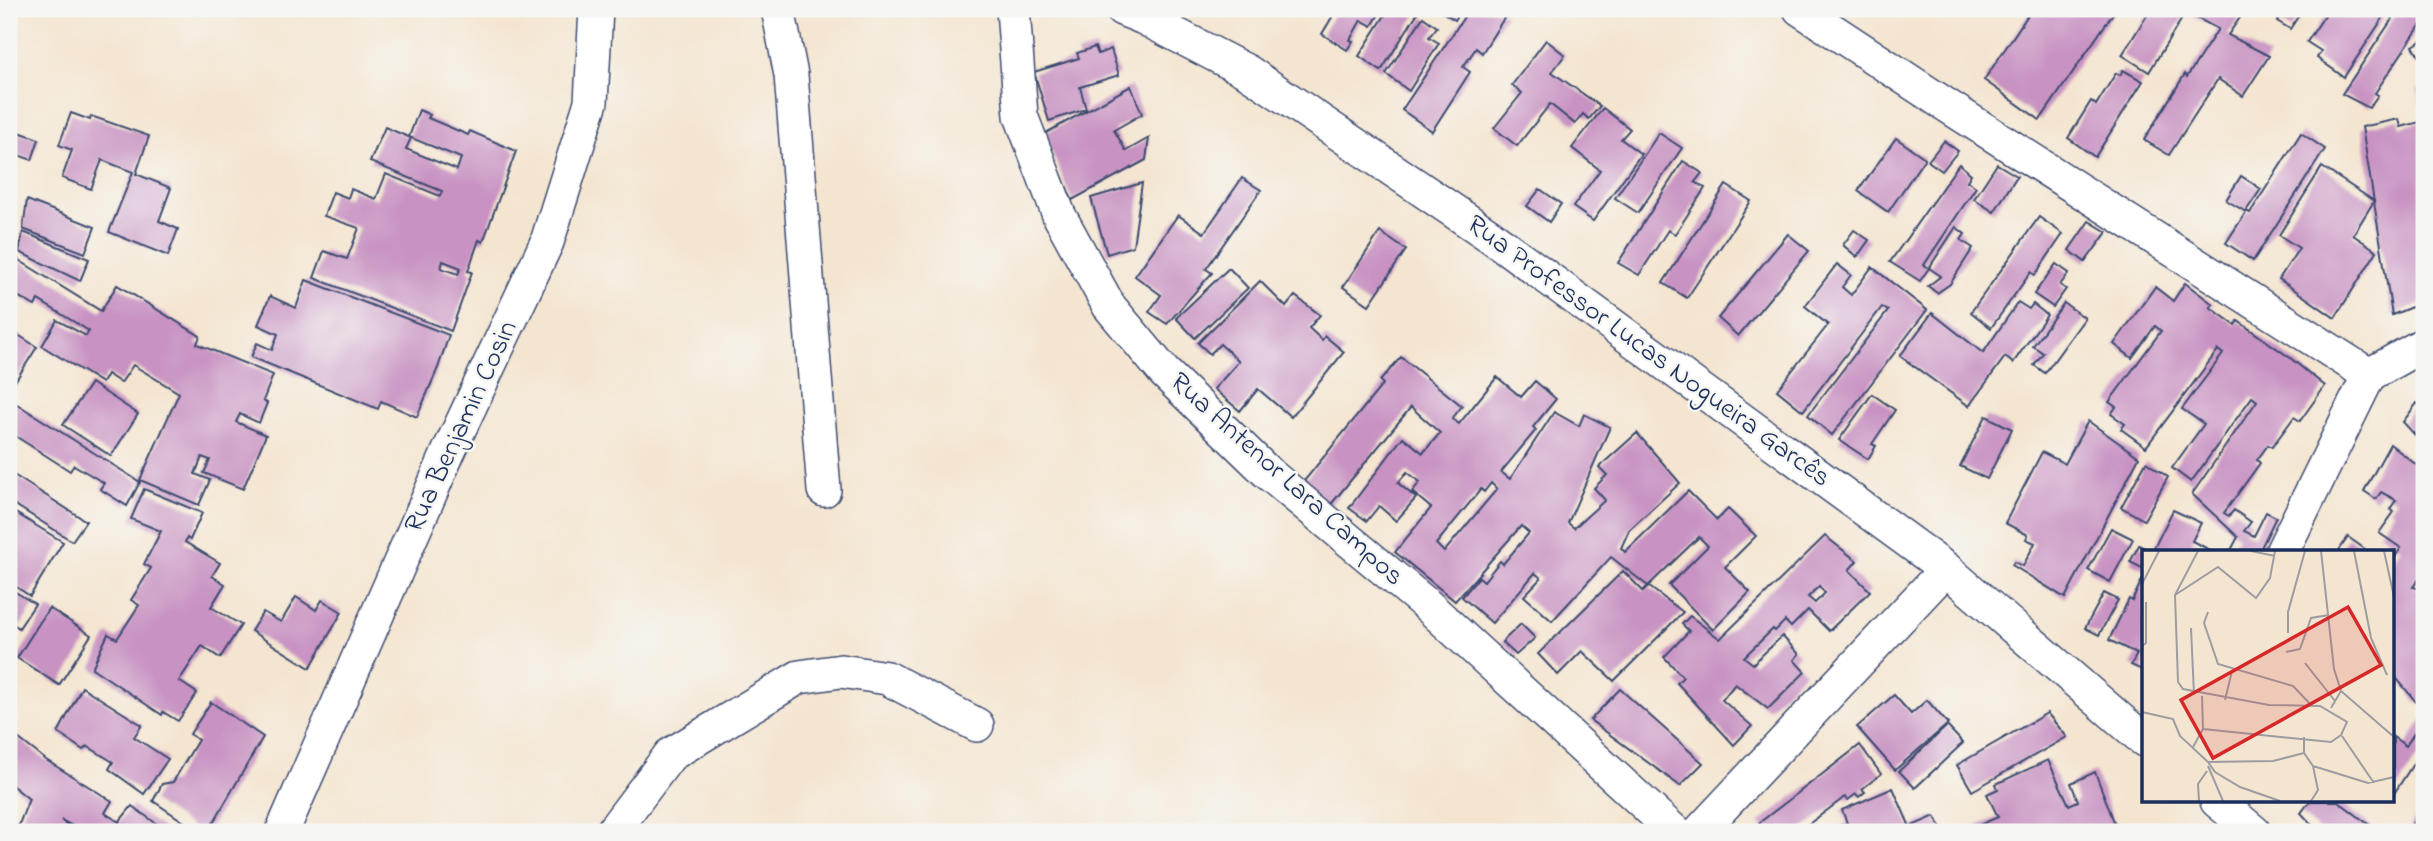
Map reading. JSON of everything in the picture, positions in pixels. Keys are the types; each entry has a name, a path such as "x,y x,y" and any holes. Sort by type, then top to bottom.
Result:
{"street":[{"name":"Rua Benjamin Cosin","path":"282,832 448,453 547,242 591,102 596,9"},
{"path":"778,9 791,75 824,490"},
{"name":"Rua Antenor Lara Campos","path":"1013,9 1021,116 1059,215 1109,306 1164,372 1268,473 1427,605 1675,832"},
{"name":"Rua Professor Lucas Nogueira Garcês","path":"1122,9 1248,72 1489,235 1945,569 2142,738"},
{"path":"1800,9 1946,106 2369,375"},
{"path":"2283,550 2369,375 2424,344"},
{"path":"1699,832 1945,569"},
{"path":"612,832 670,755 799,677 841,671 887,678 977,725"},
{"path":"2218,802 2249,831"}],"building":[{"path":"1337,9 1382,9 1372,26 1361,20 1347,50 1322,34"},
{"path":"1389,9 1420,9 1381,71 1359,56"},
{"path":"1438,9 1462,9 1455,20"},
{"path":"1465,9 1495,9 1506,15 1482,53 1476,48 1463,67 1470,72 1432,131 1402,110 1468,11"},
{"path":"2032,9 2116,9 2040,120 1984,80"},
{"path":"2151,9 2246,9 2228,35 2269,56 2243,96 2218,79 2169,155 2144,140 2185,74 2187,77 2218,29 2186,12 2149,72 2122,55"},
{"path":"2285,9 2303,9 2290,29 2277,21"},
{"path":"2329,9 2389,9 2344,77 2317,58 2321,51 2307,42"},
{"path":"2399,9 2424,9 2424,20 2375,93 2378,95 2369,108 2342,94"},
{"path":"1423,17 1437,27 1429,37 1439,43 1409,91 1386,74"},
{"path":"2424,39 2424,64 2413,46"},
{"path":"1546,40 1565,55 1552,72 1600,106 1589,119 1583,114 1575,124 1550,104 1517,146 1494,128 1522,93 1512,85"},
{"path":"1095,47 1098,54 1111,49 1119,75 1080,87 1086,109 1049,121 1034,72 1079,58 1077,53"},
{"path":"2123,70 2143,81 2095,157 2068,138 2091,101 2096,105 2116,73 2120,75"},
{"path":"1131,86 1142,114 1114,130 1126,151 1149,138 1146,160 1072,200 1044,134"},
{"path":"2424,87 2424,113 2422,114 2417,89"},
{"path":"1603,108 1630,129 1621,139 1641,154 1593,221 1573,207 1600,170 1572,148"},
{"path":"419,110 430,115 428,118 468,135 470,131 516,151 483,242 479,240 468,271 472,272 451,331 314,278 324,251 347,259 359,228 324,216 333,192 348,198 351,189 376,199 386,174 440,196 442,191 370,162 385,127 411,138 406,149 457,170 461,158 409,137","holes":["443,261 461,268 458,274 441,268"]},
{"path":"71,113 90,120 91,116 149,136 136,174 171,188 159,221 178,229 168,256 109,232 133,172 102,160 91,189 62,178 72,150 59,145"},
{"path":"2399,119 2401,127 2424,121 2424,302 2392,315 2362,127"},
{"path":"19,132 39,139 32,160 12,153"},
{"path":"1659,133 1682,148 1638,213 1615,198"},
{"path":"2301,133 2325,149 2253,261 2226,243 2246,212 2226,200 2241,176 2261,189 2246,211 2250,213"},
{"path":"1896,138 1925,158 1888,212 1858,191"},
{"path":"1944,141 1958,151 1942,171 1928,161"},
{"path":"1683,161 1702,173 1695,182 1705,188 1675,234 1668,230 1639,275 1618,263"},
{"path":"1959,164 1971,174 1967,181 1976,187 1924,265 1929,268 1920,281 1890,262"},
{"path":"1997,164 2017,176 1994,212 1974,199"},
{"path":"2322,167 2374,201 2353,235 2377,251 2335,318 2279,279 2299,248 2279,235"},
{"path":"1242,178 1261,190 1206,269 1212,273 1167,324 1149,312 1161,295 1135,276 1178,215 1204,233"},
{"path":"1142,183 1133,246 1107,254 1091,198"},
{"path":"1726,185 1751,201 1687,298 1663,283"},
{"path":"1540,189 1561,204 1549,222 1527,206"},
{"path":"27,200 95,227 85,253 23,229"},
{"path":"2039,217 2063,234 2035,275 2031,272 1991,328 1971,312"},
{"path":"2089,221 2107,232 2085,262 2069,250"},
{"path":"1956,227 1965,234 1961,240 1973,248 1950,284 1937,293 1928,286 1941,276 1929,268"},
{"path":"1854,230 1869,240 1857,257 1843,245"},
{"path":"23,232 89,259 80,281 19,252"},
{"path":"1380,232 1406,250 1369,305 1343,287"},
{"path":"1788,234 1809,251 1738,336 1718,318"},
{"path":"17,259 101,311 117,285 200,336 197,344 273,375 263,401 267,403 259,423 240,414 236,422 266,435 243,489 204,473 210,460 202,457 195,474 210,480 199,505 140,480 179,393 133,365 121,383 107,374 102,383 42,346 57,320 86,336 89,331 38,300 35,306 9,291"},
{"path":"1837,264 1851,275 1842,287 1851,295 1872,267 1927,310 1832,435 1808,415 1888,311 1882,307 1803,411 1777,390 1828,325 1805,306"},
{"path":"2056,264 2069,273 2060,285 2066,289 2053,307 2034,294"},
{"path":"1229,268 1248,288 1195,338 1176,318"},
{"path":"306,280 449,335 417,417 381,401 378,409 251,357 257,343 272,350 278,334 258,325 270,296 296,308"},
{"path":"1260,281 1286,307 1295,296 1320,315 1309,328 1322,340 1325,336 1344,352 1291,417 1258,389 1240,411 1214,389 1239,361 1220,344 1210,354 1198,343"},
{"path":"2185,283 2213,304 2210,307 2235,325 2238,321 2325,386 2300,421 2294,417 2272,447 2268,445 2257,460 2260,463 2224,513 2229,516 2234,510 2251,522 2244,531 2254,536 2266,512 2276,517 2260,550 2231,550 2238,537 2192,494 2257,401 2252,397 2191,482 2172,468 2204,424 2182,409 2223,354 2218,350 2146,447 2121,429 2125,424 2111,414 2116,407 2109,402 2161,331 2155,326 2132,358 2114,344 2155,287 2173,301"},
{"path":"2018,302 2029,309 2033,304 2047,315 2013,363 2005,357 1969,406 1900,356 1932,313 1983,353"},
{"path":"2064,303 2085,318 2045,373 2034,365 2043,353 2033,346"},
{"path":"9,329 37,347 9,391"},
{"path":"1401,357 1462,406 1452,419 1459,424 1497,377 1521,397 1535,381 1556,399 1533,427 1536,430 1501,472 1510,479 1554,412 1579,426 1584,414 1610,427 1568,523 1574,528 1605,500 1594,488 1607,475 1599,467 1637,433 1680,483 1629,530 1621,548 1625,552 1688,491 1717,520 1728,509 1756,536 1725,567 1750,592 1713,630 1669,585 1708,546 1699,537 1648,586 1611,557 1552,621 1524,596 1541,578 1535,573 1492,623 1462,597 1479,577 1484,581 1500,561 1503,564 1529,533 1521,526 1455,601 1395,552 1431,508 1412,492 1420,482 1407,472 1398,483 1416,498 1396,521 1379,506 1367,521 1349,508 1403,437 1423,453 1440,433 1411,407 1328,508 1300,486 1383,384 1380,381","holes":["1491,483 1497,489 1444,552 1436,544 1481,489 1484,492"]},
{"path":"91,383 138,414 111,456 63,425"},
{"path":"1872,394 1895,410 1872,444 1876,446 1868,459 1839,440"},
{"path":"9,399 140,482 127,506 100,489 104,483 74,465 70,471 9,432"},
{"path":"2417,403 2424,410 2424,445 2403,422"},
{"path":"1986,416 2012,429 1987,479 1960,466"},
{"path":"2088,421 2139,457 2065,598 2012,565 2014,562 2023,566 2035,543 2026,539 2028,535 2005,523 2042,452 2065,464"},
{"path":"2390,444 2424,471 2424,573 2413,587 2424,590 2424,700 2416,702 2394,675 2394,558 2401,548 2379,533 2394,512 2390,509 2396,500 2381,492 2376,499 2364,491"},
{"path":"2146,462 2168,477 2144,520 2121,507"},
{"path":"9,472 86,521 72,541 9,501"},
{"path":"144,489 202,513 190,540 187,538 185,542 220,563 212,576 225,584 211,607 241,625 220,658 202,646 179,681 197,693 178,721 163,712 162,715 92,668 108,634 117,639 139,605 131,600 151,568 144,564 161,531 131,519"},
{"path":"9,509 63,542 30,596 9,582"},
{"path":"2173,510 2201,523 2192,541 2210,550 2153,550"},
{"path":"2111,528 2133,539 2110,582 2088,570"},
{"path":"1825,536 1857,561 1849,570 1870,591 1829,631 1808,610 1791,627 1785,621 1775,631 1773,629 1744,657 1753,664 1782,636 1799,654 1794,660 1805,672 1768,709 1735,684 1722,700 1752,726 1734,745 1677,683 1683,677 1664,657 1689,631 1682,624 1690,616 1720,639","holes":["1819,586 1825,593 1815,603 1808,597"]},
{"path":"2348,537 2366,550 2339,550"},
{"path":"2139,545 2148,550 2142,550 2142,568 2130,562"},
{"path":"1623,571 1643,591 1648,586 1683,612 1614,681 1582,651 1558,675 1538,654"},
{"path":"2142,580 2142,670 2131,665 2137,654 2109,640 2129,599 2132,601"},
{"path":"9,588 35,604 19,628 9,621"},
{"path":"2104,593 2118,600 2099,635 2085,628"},
{"path":"296,597 316,610 322,600 342,612 310,668 251,631 263,612 281,622"},
{"path":"49,608 91,635 59,685 17,658"},
{"path":"1521,624 1535,638 1516,655 1502,642"},
{"path":"82,687 142,725 134,737 168,759 144,794 109,769 113,762 87,746 83,750 58,733"},
{"path":"1620,689 1703,763 1680,786 1590,720"},
{"path":"1894,695 1911,714 1927,700 1948,724 1895,770 1857,727"},
{"path":"211,702 263,737 208,832 199,832 153,801 162,784 173,782 198,740 190,734"},
{"path":"2047,713 2067,737 1972,791 1957,765"},
{"path":"2424,717 2424,763 2417,758 2394,793 2394,738 2406,746"},
{"path":"1947,726 1963,743 1915,788 1899,771"},
{"path":"9,731 46,760 112,801 105,813 119,822 132,806 168,832 84,832 61,820 74,832 16,832 29,799 9,783"},
{"path":"1860,745 1881,774 1862,789 1865,792 1848,800 1845,797 1798,832 1777,832 1773,827 1766,832 1759,823"},
{"path":"2048,760 2069,805 2078,801 2071,783 2095,772 2118,832 1969,832 1968,830 1998,817 1987,794 1998,789 1996,784"},
{"path":"1893,788 1910,827 1935,816 1941,828 1932,832 1826,832 1847,823 1842,810"},
{"path":"2424,801 2424,832 2408,832"},
{"path":"2309,802 2339,802 2372,827 2369,832 2319,832 2301,813"}]}
